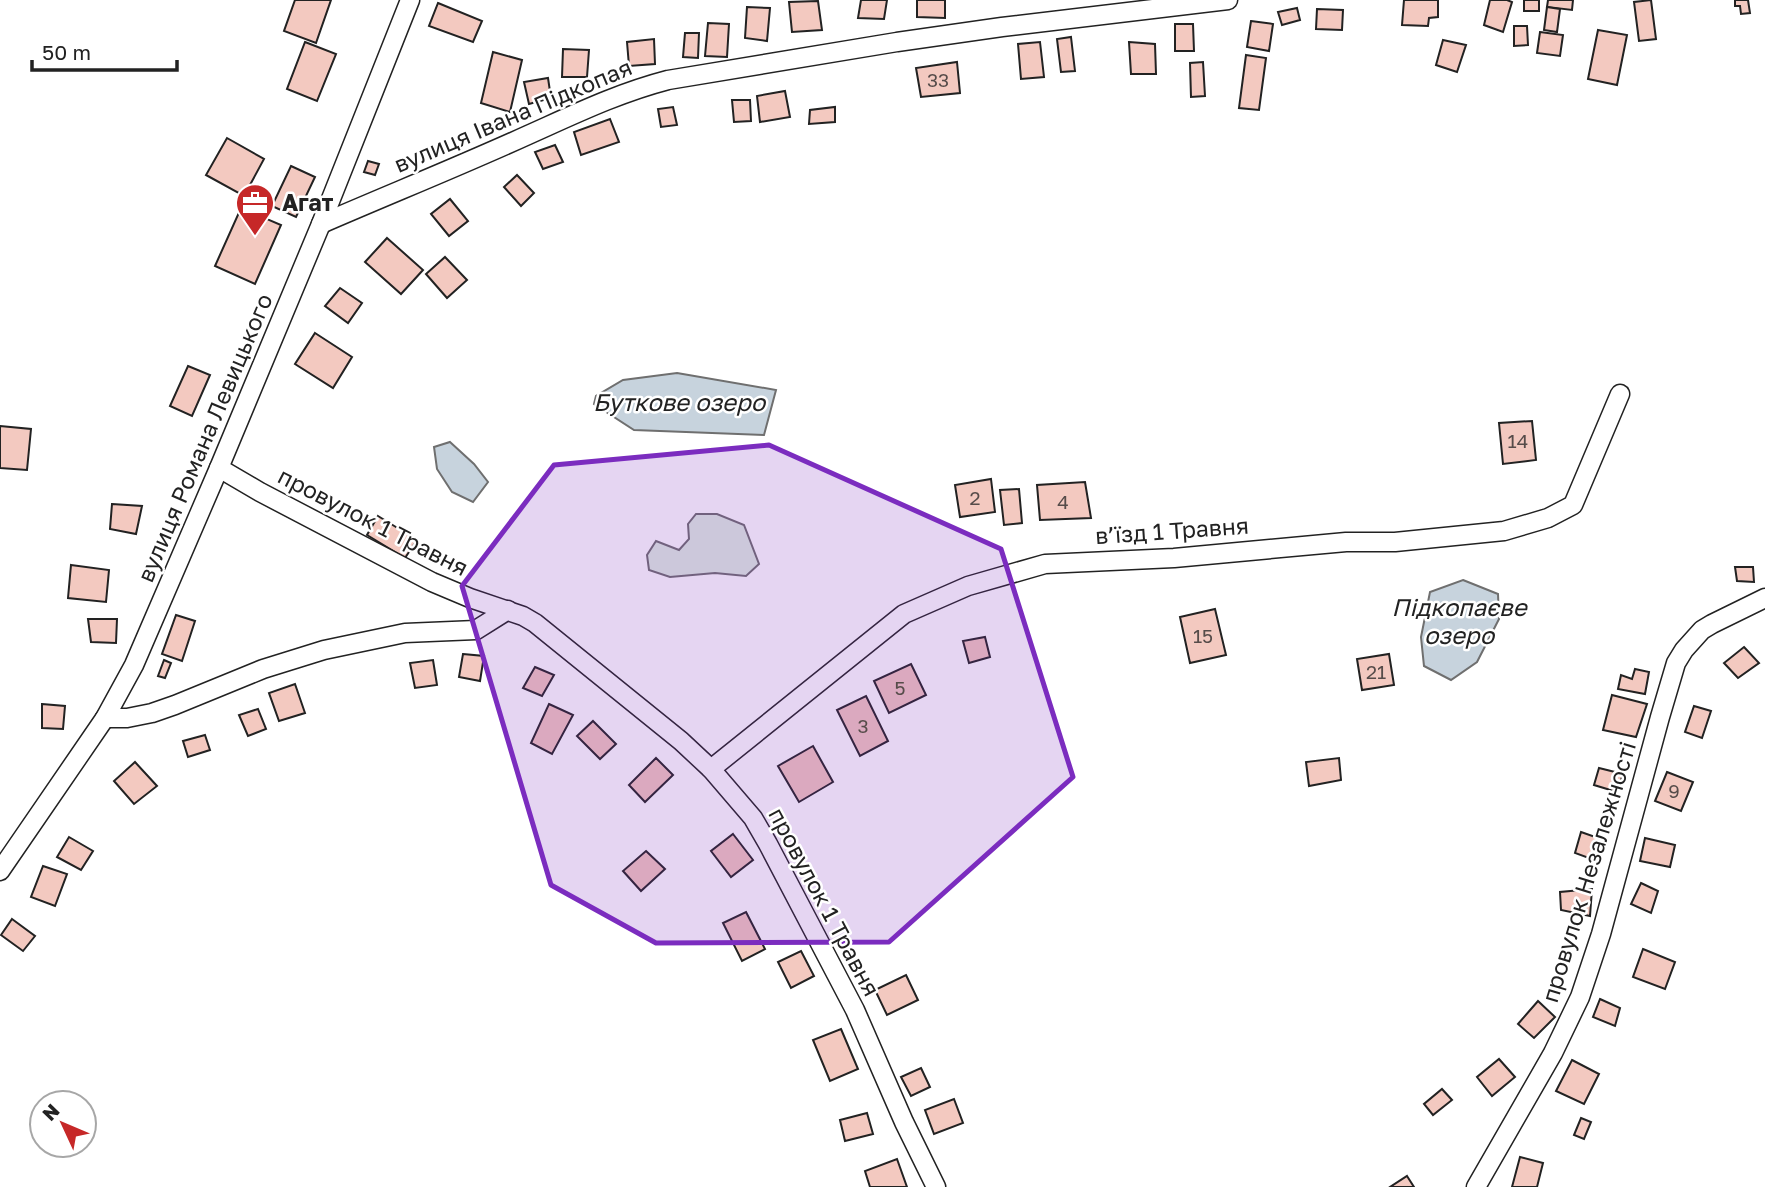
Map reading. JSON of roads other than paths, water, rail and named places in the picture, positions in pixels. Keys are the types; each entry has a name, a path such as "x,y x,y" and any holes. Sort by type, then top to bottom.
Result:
{"street":[{"name":"вулиця Романа Левицького","path":"0,871 105,718 134,665 321,224 411,0"},
{"name":"вулиця Івана Підкопая","path":"321,224 595,105 660,82 897,42 1228,0"},
{"name":"в’їзд 1 Травня","path":"711,769 904,614 968,586 1045,564 1174,558 1346,542 1395,542 1504,531 1548,518 1573,505 1620,394"},
{"name":"провулок 1 Травня","path":"219,468 432,583 508,610 535,623 681,741 711,769 746,809 768,844 855,1010 936,1187"},
{"name":"провулок Незалежності","path":"1476,1187 1553,1053 1580,997 1676,663 1702,631 1765,598"},
{"path":"105,718 127,718 152,713 263,669 324,650 405,634 476,630 508,610"}],"water":[{"name":"Буткове озеро","path":"677,373 776,390 764,435 634,430 594,404 596,396 623,380"},
{"path":"450,442 474,464 488,482 473,502 452,492 437,469 434,447"},
{"name":"Підкопаєве озеро","path":"1463,580 1498,594 1499,619 1477,662 1451,680 1424,666 1421,637 1430,592"}],"place":[{"name":"Агат","path":"255,237"}]}
